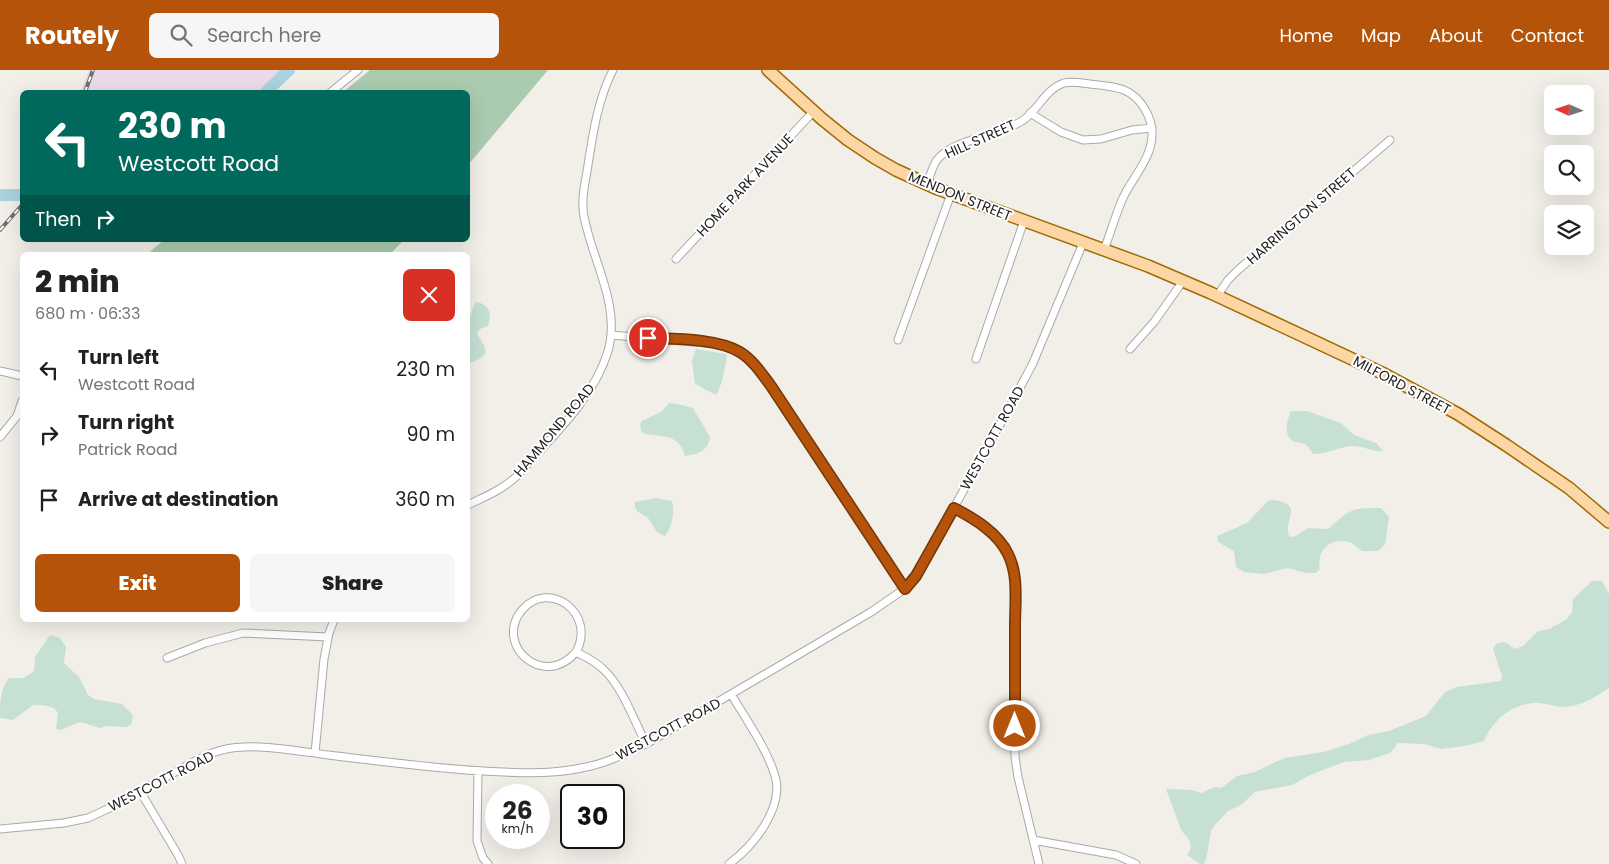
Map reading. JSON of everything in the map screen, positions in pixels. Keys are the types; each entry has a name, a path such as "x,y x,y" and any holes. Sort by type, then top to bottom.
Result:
{"main road":[{"name":"MENDON STREET","path":"768,70 813,112 848,140 875,158 951,194 1180,280"},
{"name":"MILFORD STREET","path":"1180,280 1382,373 1458,414 1550,475 1609,522"}],"street":[{"path":"333,90 358,70"},
{"name":"HAMMOND ROAD","path":"470,504 497,492 507,485 578,406 588,394 600,372 608,350 611,335 610,307 587,230 583,206 597,117 601,100 613,70"},
{"name":"HILL STREET","path":"927,184 935,162 947,152 968,141 1024,120 1051,91 1066,82 1116,88 1132,95 1146,111 1152,128"},
{"name":"HOME PARK AVENUE","path":"676,259 813,112"},
{"path":"1030,114 1061,132 1083,140 1101,139 1132,130 1152,128 1149,153 1122,200 1104,250"},
{"name":"HARRINGTON STREET","path":"1217,296 1238,270 1390,140"},
{"path":"898,340 951,194"},
{"path":"976,359 1024,221"},
{"name":"WESTCOTT ROAD","path":"0,829 64,823 88,818 114,806 197,760 223,750 235,748 265,748 478,771 509,772 566,771 588,767 615,758 646,744 871,612 905,589 916,576 1033,363 1083,243"},
{"path":"1130,349 1154,322 1180,280"},
{"path":"611,335 717,344 728,347 746,358 771,386 905,589"},
{"path":"0,371 20,376"},
{"path":"0,438 17,416 20,407"},
{"path":"954,508 974,519 994,535 1008,554 1014,572 1015,757 1039,864"},
{"path":"546,598 560,600 571,607 579,618 582,632 580,646 576,652 565,662 550,667 534,664 528,660 522,655 515,641 514,625 521,611 532,602 546,598"},
{"path":"316,753 324,659 333,622"},
{"path":"167,658 205,643 243,633 328,637"},
{"path":"576,652 598,664 613,680 646,744"},
{"path":"729,864 741,855 760,833 774,804 776,787 775,777 763,748 731,694"},
{"path":"478,771 477,841 483,858 488,864"},
{"path":"140,791 182,864"},
{"path":"1034,840 1116,855 1136,864"}],"shaded area":[{"path":"89,70 281,70 260,90 81,90"}],"green space":[{"path":"370,70 548,70 470,163 470,90 345,90"},
{"path":"162,242 402,242 392,252 150,252"},
{"path":"476,302 481,303 489,310 490,317 488,326 480,329 477,334 486,352 482,357 470,363 470,319"},
{"path":"696,349 726,354 727,356 722,382 716,395 695,384 692,361"},
{"path":"669,403 693,408 710,437 705,449 685,456 682,448 674,439 642,433 640,425 642,421 661,412"},
{"path":"1291,411 1307,411 1341,423 1354,435 1376,443 1383,451 1352,446 1313,454 1305,444 1293,441 1290,438 1287,426"},
{"path":"656,498 672,501 672,519 665,536 657,532 648,518 637,511 635,507 635,502"},
{"path":"1274,500 1289,505 1291,514 1288,530 1289,536 1294,537 1308,528 1328,529 1342,517 1357,509 1381,508 1389,517 1385,544 1378,551 1362,551 1349,542 1342,541 1330,544 1322,551 1319,562 1320,569 1316,573 1306,573 1287,568 1264,574 1244,572 1236,567 1234,551 1218,542 1217,536 1247,523 1268,501"},
{"path":"1592,581 1602,581 1609,594 1609,688 1587,701 1569,707 1537,703 1512,709 1498,719 1484,741 1441,749 1424,744 1398,743 1390,753 1369,760 1344,762 1310,775 1292,785 1255,792 1241,805 1228,811 1214,826 1211,831 1204,864 1200,864 1187,855 1191,848 1190,841 1181,830 1166,789 1192,790 1201,793 1215,787 1221,788 1237,776 1255,772 1284,758 1324,752 1349,744 1368,735 1389,731 1426,716 1445,692 1457,687 1501,681 1502,676 1493,649 1496,644 1506,643 1514,649 1523,646 1538,631 1549,629 1567,619 1572,612 1573,599"},
{"path":"50,635 60,638 66,647 64,663 79,677 88,695 94,699 122,704 133,715 131,725 126,727 106,726 100,728 80,722 60,730 56,729 58,713 56,710 47,706 33,705 13,720 0,718 1,696 6,682 9,678 24,678 34,671 35,657"}],"waterway":[{"path":"268,90 289,70"},
{"path":"0,195 20,195"}],"railway":[{"path":"86,90 93,70"},
{"path":"0,230 20,207"}],"route":[{"path":"648,338 717,344 740,352 756,367 771,386 905,589 916,576 954,508 974,519 1000,541 1011,561 1015,582 1015,726"}]}
